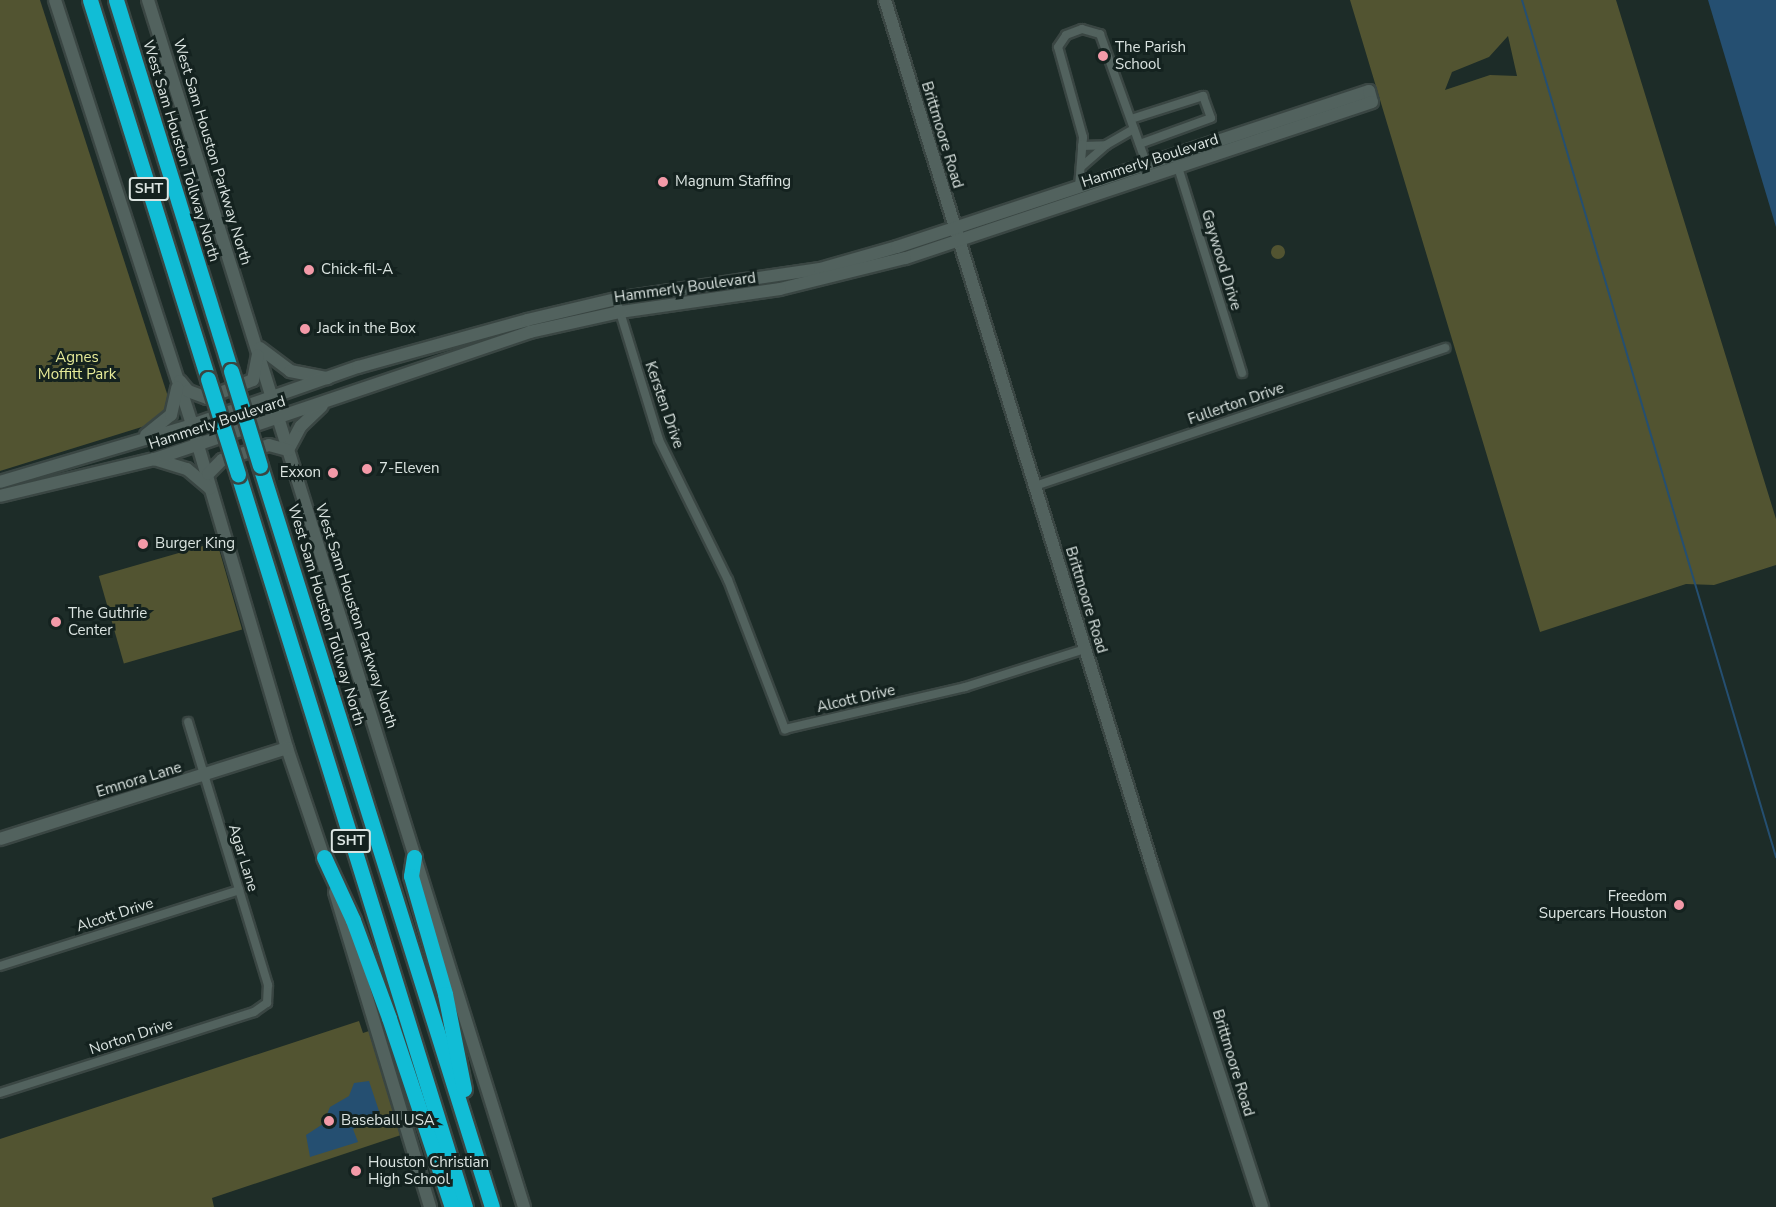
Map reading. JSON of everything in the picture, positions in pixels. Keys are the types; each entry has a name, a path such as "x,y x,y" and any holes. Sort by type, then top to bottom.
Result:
{"highway":[{"name":"SHT","path":"90,0 465,1207"},
{"name":"West Sam Houston Tollway North","path":"116,0 492,1207"},
{"path":"324,857 365,952 452,1207"},
{"path":"414,857 411,876 445,994 483,1180"}],"main road":[{"path":"55,0 192,425 287,748 324,857 430,1207"},
{"name":"West Sam Houston Parkway North","path":"148,0 259,347 288,450 524,1207"},
{"name":"Brittmoore Road","path":"885,0 1085,649 1262,1207"},
{"name":"Hammerly Boulevard","path":"0,496 154,459 326,403 530,332 620,312 824,280 1371,96"},
{"name":"Hammerly Boulevard","path":"0,482 192,425 327,378 527,320 616,299 777,278 957,234 1079,187 1097,188 1148,165 1177,162"},
{"path":"177,378 188,391 207,398 245,385 257,370 259,347"},
{"path":"259,347 290,371 327,378"},
{"path":"135,443 171,415 177,378"},
{"path":"207,474 222,460 269,445 288,450 301,426 326,403"},
{"path":"154,459 187,470 210,488"},
{"name":"Emnora Lane","path":"0,839 287,748"}],"street":[{"path":"1079,187 1082,146 1058,47 1066,35 1082,29 1100,34 1148,165"},
{"path":"1131,119 1203,96 1211,118 1140,144"},
{"path":"1081,167 1106,145 1134,129"},
{"path":"1082,146 1106,145"},
{"name":"Gaywood Drive","path":"1177,162 1242,373"},
{"name":"Kersten Drive","path":"616,299 659,440 728,580"},
{"name":"Fullerton Drive","path":"1035,486 1445,348"},
{"name":"Alcott Drive","path":"728,580 785,729 965,687 1085,649"},
{"name":"Agar Lane","path":"188,722 268,986 267,1003"},
{"name":"Alcott Drive","path":"0,966 239,890"},
{"name":"Norton Drive","path":"0,1093 254,1012 267,1003"}],"green space":[{"name":"Agnes Moffitt Park","path":"0,0 40,0 171,406 161,421 0,471"},
{"path":"1350,0 1616,0 1776,519 1776,565 1714,585 1686,584 1540,632","holes":["1508,36 1517,76 1490,75 1445,90 1452,72 1489,57"]},
{"path":"1275,245 1281,245 1285,252 1281,259 1275,259 1271,255 1271,249"},
{"path":"217,542 242,629 124,663 99,576"},
{"path":"359,1021 363,1033 375,1029 407,1133 212,1198 214,1207 0,1207 0,1139"}],"water":[{"path":"1708,0 1776,0 1776,227"},
{"path":"369,1081 382,1120 353,1129 358,1142 310,1157 306,1135 323,1124 330,1107 349,1096 354,1083"}],"waterway":[{"path":"1522,0 1776,857"}],"place":[{"name":"The Parish School","path":"1103,56"},
{"name":"Magnum Staffing","path":"663,182"},
{"name":"Chick-fil-A","path":"309,270"},
{"name":"Jack in the Box","path":"305,329"},
{"name":"7-Eleven","path":"367,469"},
{"name":"Exxon","path":"333,473"},
{"name":"Burger King","path":"143,544"},
{"name":"The Guthrie Center","path":"56,622"},
{"name":"Freedom Supercars Houston","path":"1679,905"},
{"name":"Baseball USA","path":"329,1121"},
{"name":"Houston Christian High School","path":"356,1171"}]}
